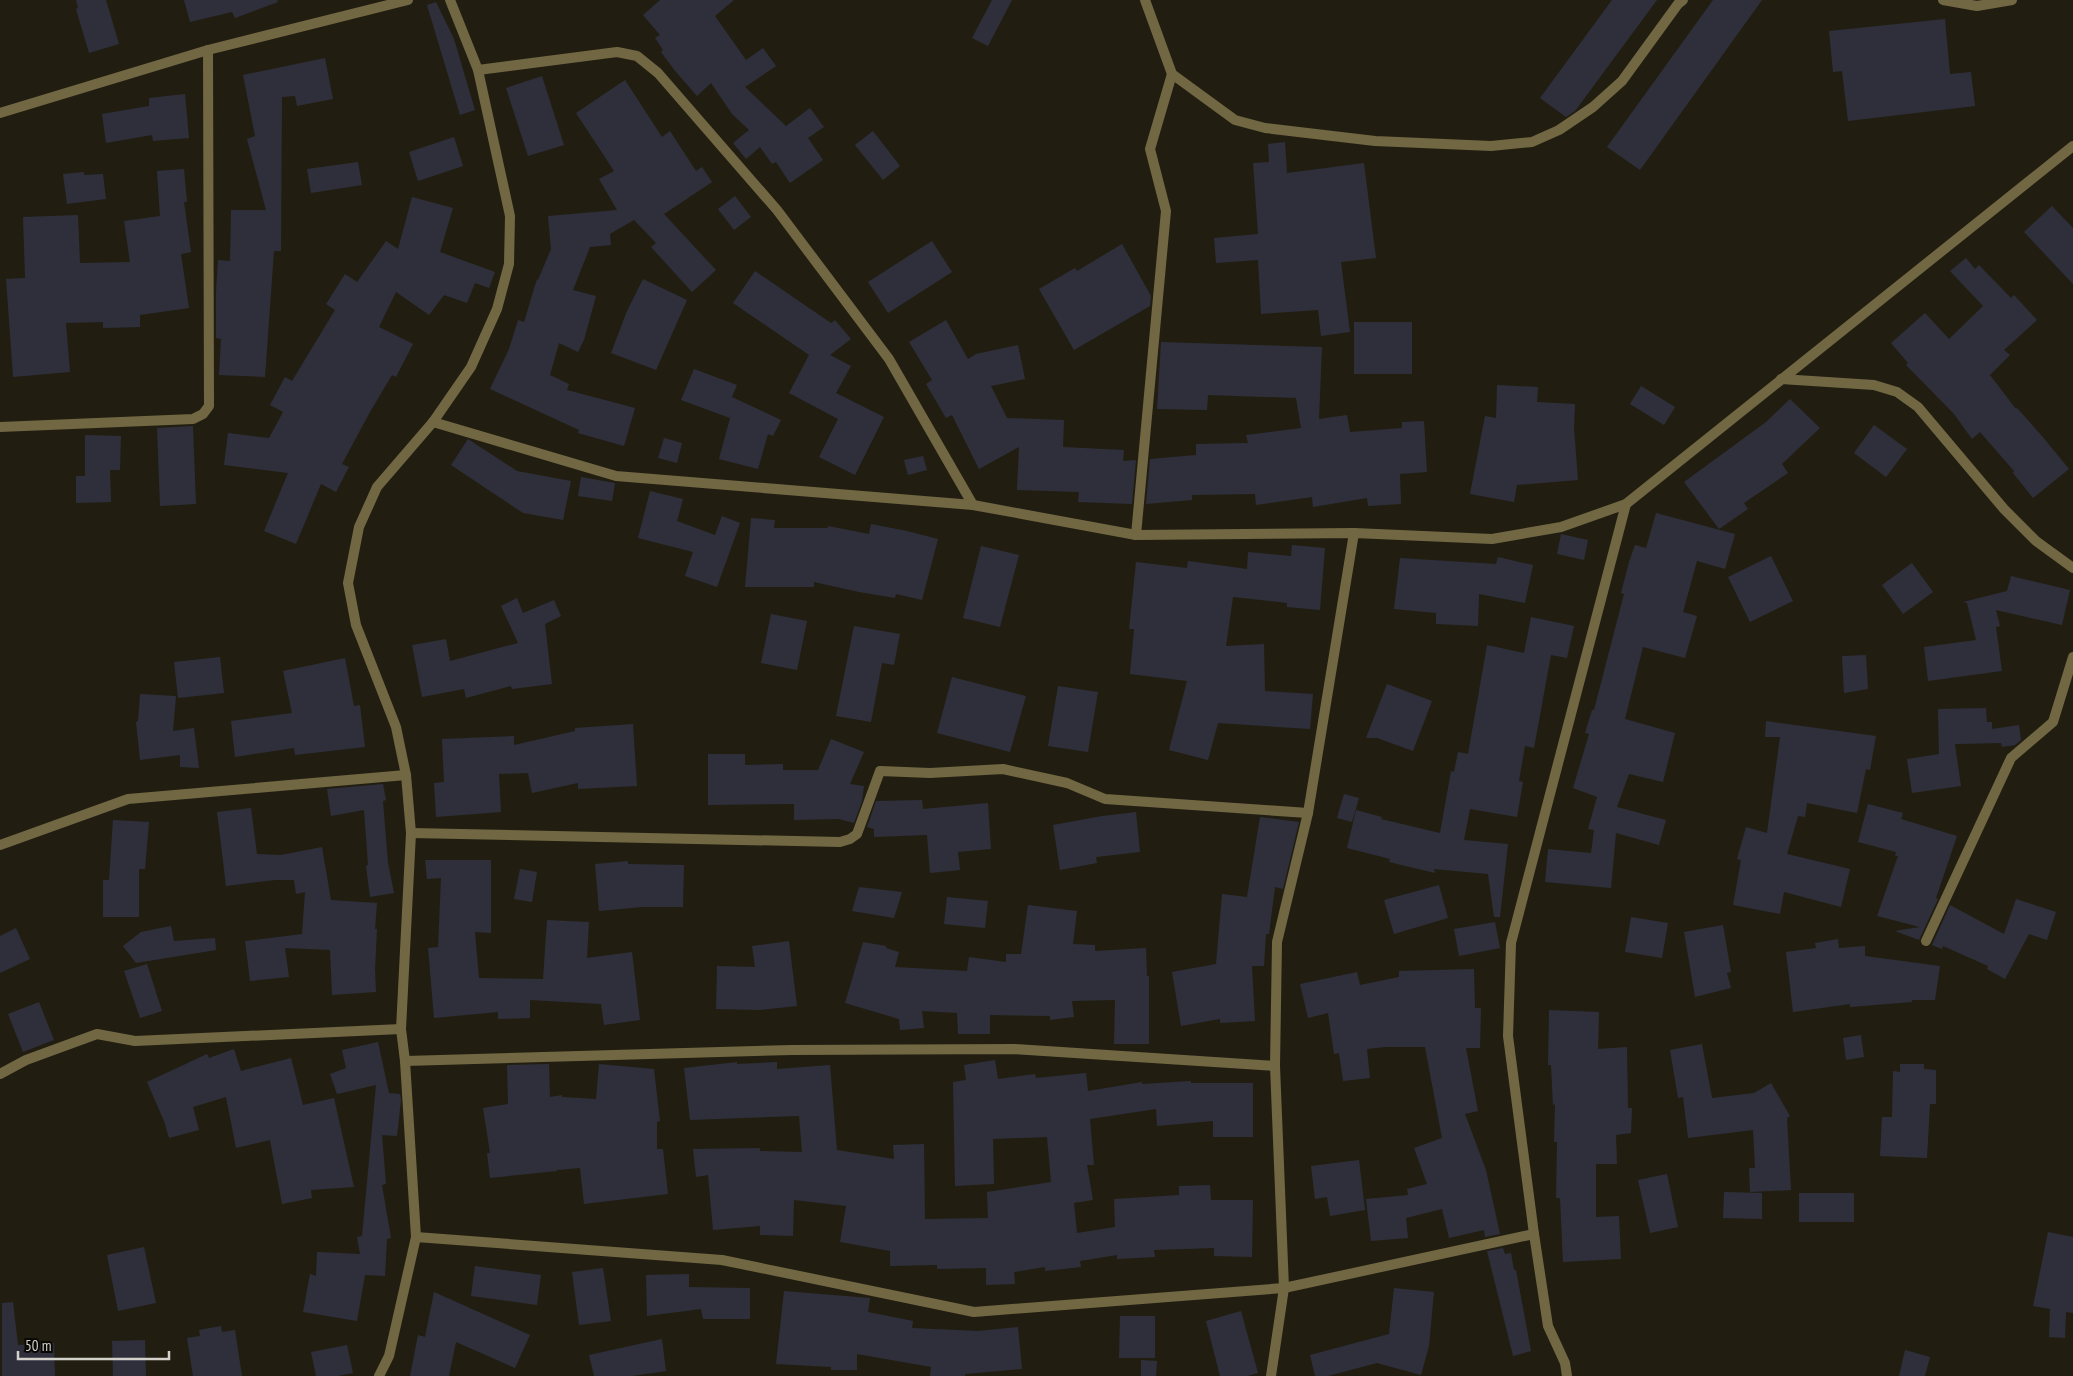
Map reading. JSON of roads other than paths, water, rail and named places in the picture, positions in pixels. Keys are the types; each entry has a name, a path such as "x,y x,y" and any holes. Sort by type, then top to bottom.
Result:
{"street":[{"path":"0,113 208,50 408,0"},
{"path":"379,1376 389,1356 416,1237 405,1061 400,1029 411,833 406,775 396,727 356,625 348,583 359,527 377,487 433,422 471,367 497,310 510,264 510,216 478,70 450,0"},
{"path":"1146,0 1172,74 1235,120 1265,128 1384,142 1491,146 1532,142 1559,130 1580,117 1622,81 1678,4 1683,0"},
{"path":"1943,0 1977,6 2012,0"},
{"path":"0,427 193,418 203,414 209,406 208,50"},
{"path":"478,70 617,52 637,56 658,73 777,210 889,359 973,505"},
{"path":"1136,535 1166,211 1150,149 1172,74"},
{"path":"433,422 616,476 973,505 1136,535 1354,533 1492,539 1561,527 1626,504 2073,146"},
{"path":"1782,379 1874,384 1898,392 1918,407 2004,508 2036,541 2073,568"},
{"path":"1566,1376 1564,1363 1548,1326 1508,1036 1511,943 1626,504"},
{"path":"1270,1376 1284,1288 1275,1066 1277,942 1308,813 1354,533"},
{"path":"1926,941 2011,758 2053,722 2073,657"},
{"path":"411,833 840,842 850,840 857,834 880,770 930,773 1003,769 1067,784 1105,799 1308,813"},
{"path":"0,845 128,799 406,775"},
{"path":"0,1074 26,1060 97,1034 135,1041 400,1029"},
{"path":"405,1061 792,1050 1014,1049 1275,1066"},
{"path":"416,1237 722,1260 974,1312 1284,1288 1534,1234"}]}
